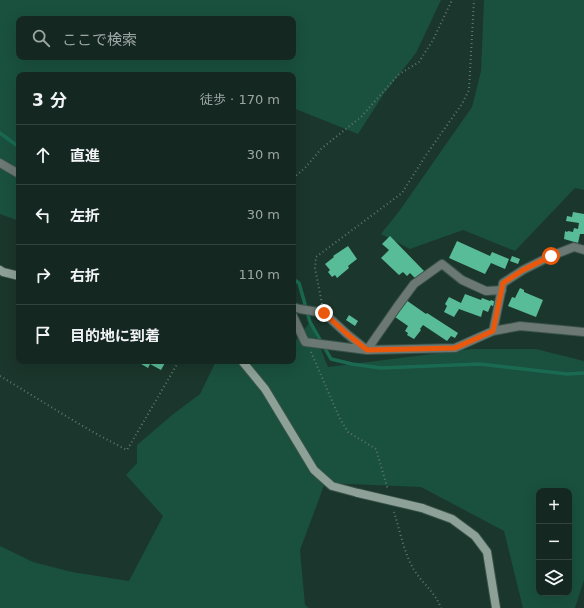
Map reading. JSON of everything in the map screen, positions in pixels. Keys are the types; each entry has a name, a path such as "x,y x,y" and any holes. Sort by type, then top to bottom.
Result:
{"street":[{"path":"0,163 16,172"},
{"path":"493,331 503,283 523,270 551,256 574,247 584,250"},
{"path":"367,350 414,284 442,264 462,280 486,291 502,290"},
{"path":"0,270 16,275"},
{"path":"297,308 320,312 367,350"},
{"path":"296,321 308,342 367,350 455,348 493,331 520,326 584,332"},
{"path":"244,364 265,389 314,470 332,486 422,508 452,519 476,536 487,552 496,608"}],"path":[{"path":"296,176 305,168 322,148 361,117 398,75 419,62 433,40 452,0"},
{"path":"320,312 314,268 316,257 402,193 426,155 462,104 469,90 474,0"},
{"path":"308,342 312,355 340,419 348,432 376,449 389,495"},
{"path":"0,376 50,407 127,450 177,364"},
{"path":"394,510 407,555 415,571 433,593 441,608"}],"green space":[{"path":"0,0 441,0 416,53 383,95 358,134 296,109 296,72 16,72 16,220 0,214"},
{"path":"484,0 584,0 584,190 575,188 515,251 463,230 410,249 381,234 400,210 472,107 481,71"},
{"path":"310,322 328,367 472,349 536,349 584,361 584,580 575,608 523,608 504,531 421,487 325,483 300,550 305,605 309,608 0,608 0,546 33,562 72,572 129,581 163,516 126,475 137,463 137,445 172,415 200,394 215,364 296,364 296,340"}],"building":[{"path":"573,212 584,214 584,234 580,234 578,243 564,239 565,231 573,232 574,228 578,229 579,223 566,221 567,216 572,217"},
{"path":"390,236 424,271 416,279 410,273 407,276 403,272 399,275 381,258 389,250 382,244"},
{"path":"457,241 490,256 492,252 509,259 505,269 491,263 485,274 449,258"},
{"path":"348,246 357,259 337,278 335,275 332,277 328,272 330,270 325,264 334,257 333,256"},
{"path":"512,256 520,259 518,264 510,261"},
{"path":"520,288 524,290 524,292 543,300 536,317 508,306 512,297 515,298"},
{"path":"465,294 481,300 482,298 496,302 494,307 491,305 488,312 483,310 481,317 459,309 454,317 444,312 447,306 445,304 449,297 461,303"},
{"path":"406,300 458,333 455,338 451,336 447,341 423,325 414,339 407,335 408,333 405,331 408,326 395,317"},
{"path":"349,315 358,321 355,326 346,320"},
{"path":"141,364 150,364 148,368"},
{"path":"150,364 164,364 161,370"}],"waterway":[{"path":"0,133 16,145"},
{"path":"296,281 299,283 310,322 331,359 352,364 381,368 480,364 567,374 584,373"}],"route":[{"path":"324,313 367,350 455,348 493,331 503,283 523,270 551,256"}]}
